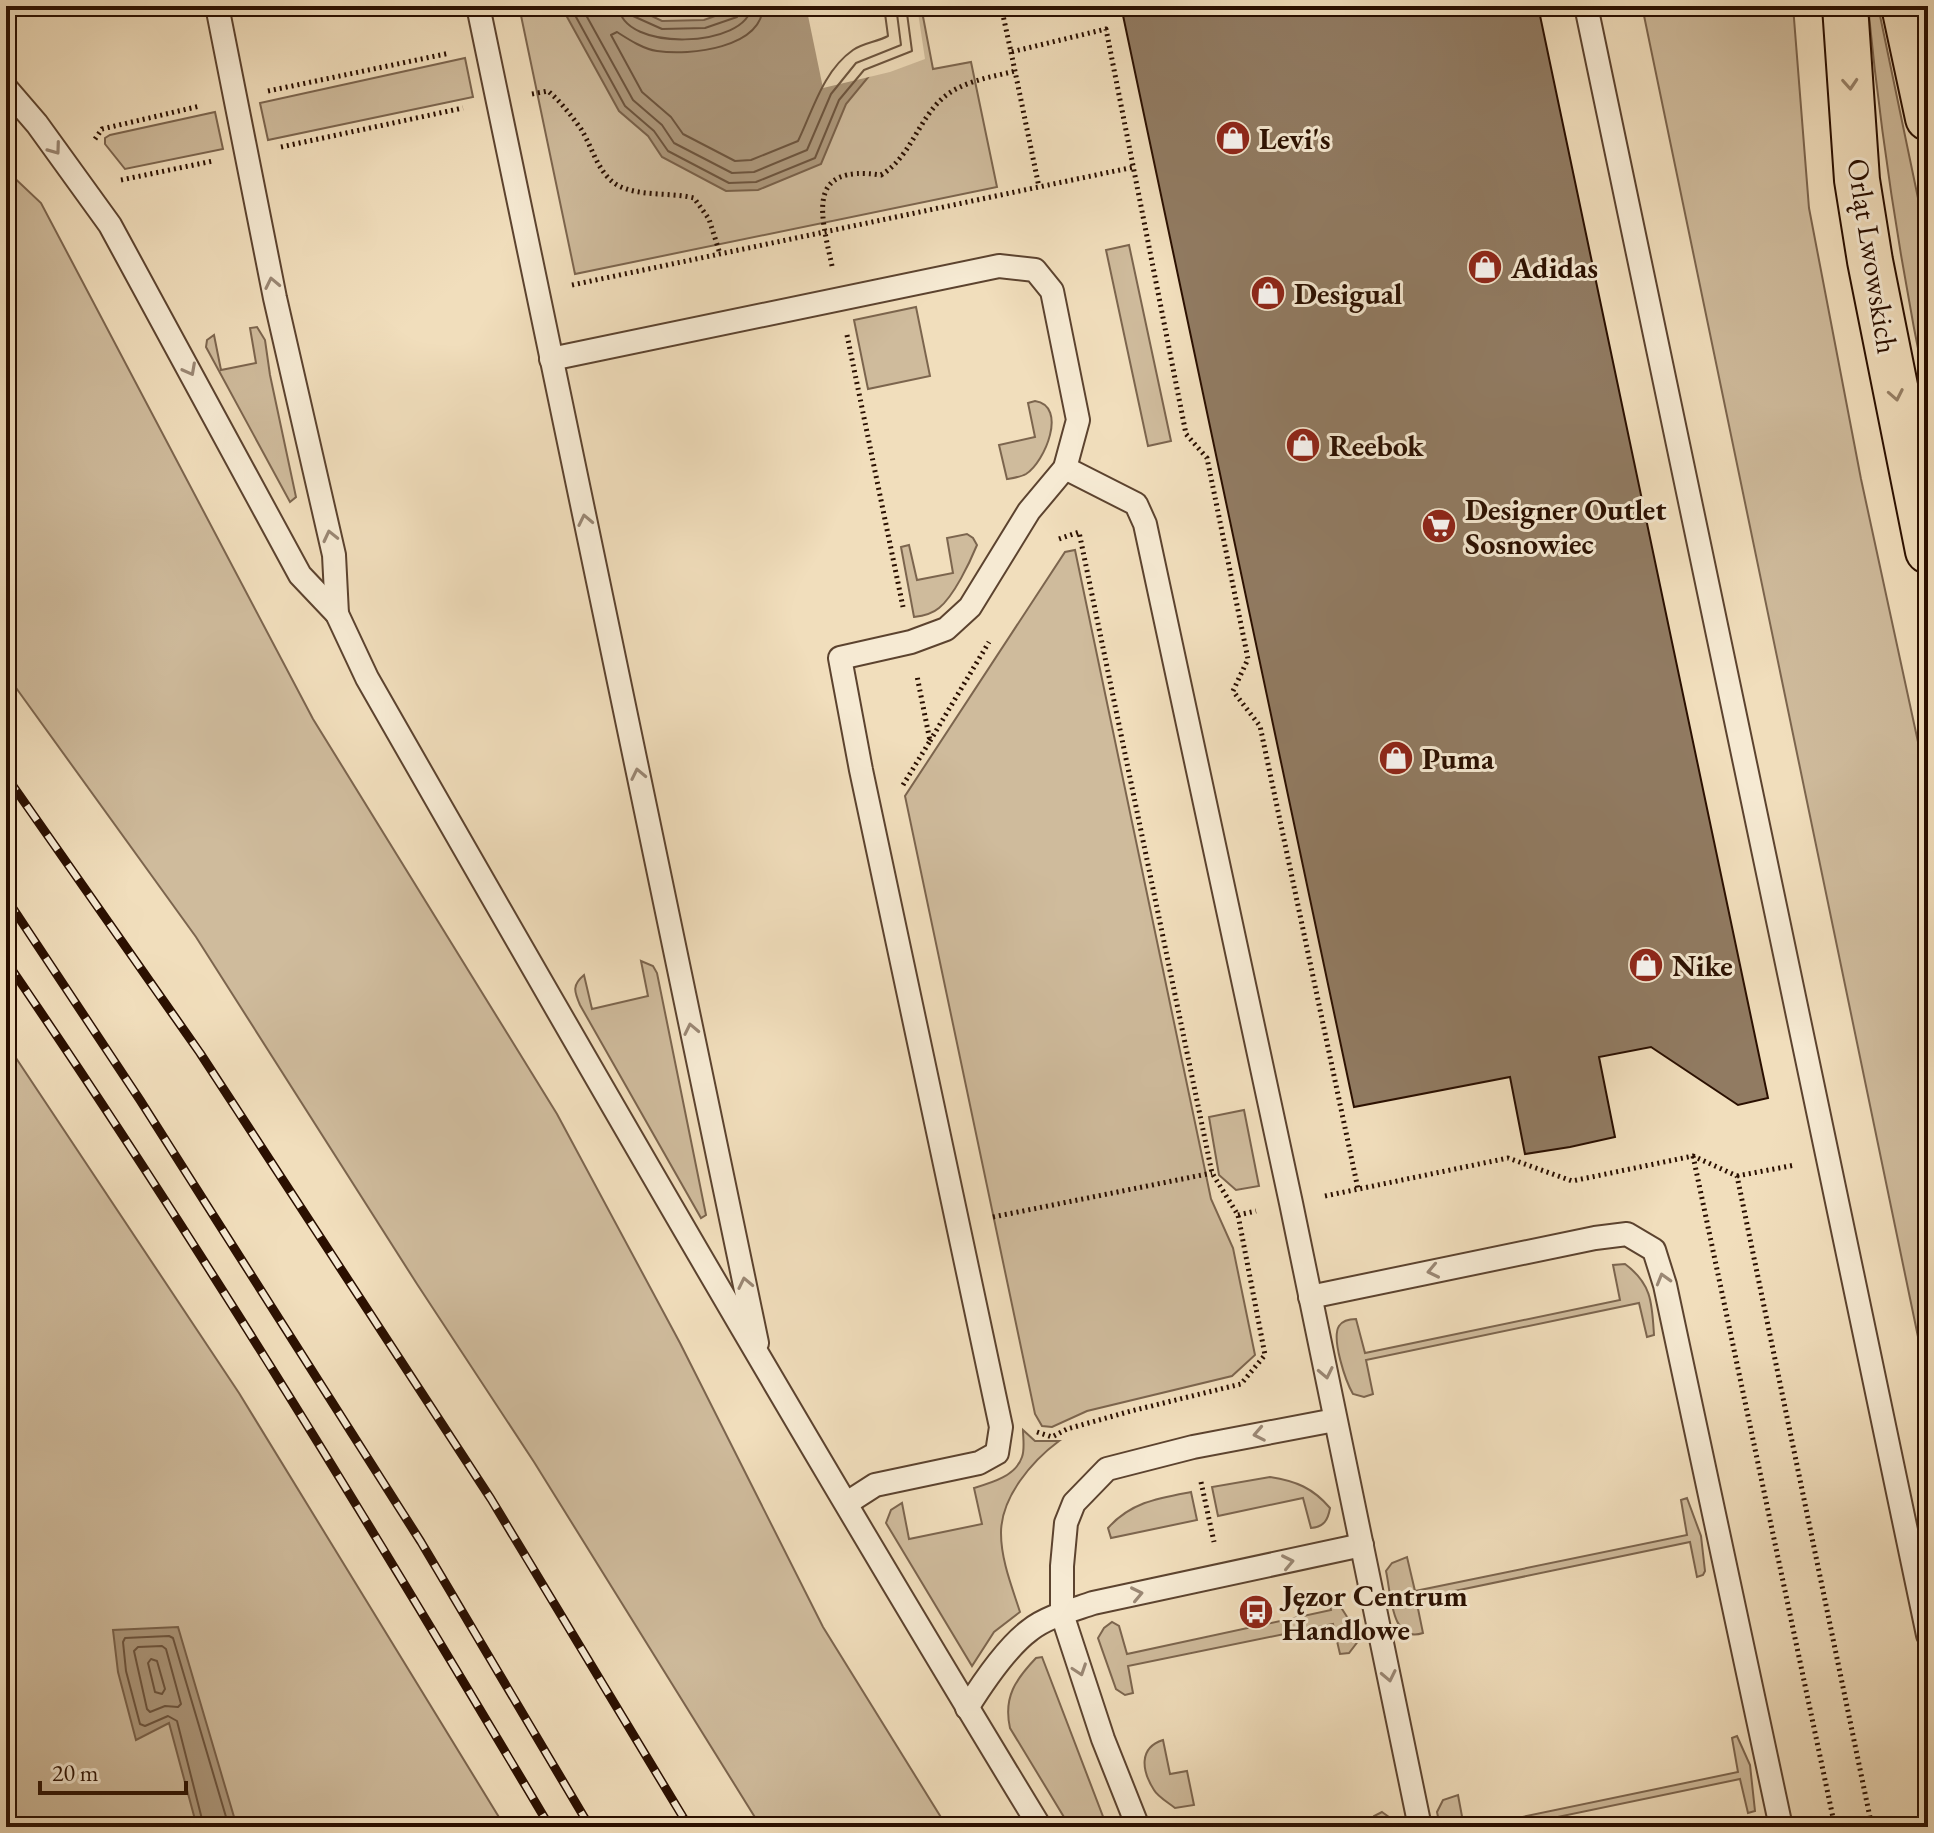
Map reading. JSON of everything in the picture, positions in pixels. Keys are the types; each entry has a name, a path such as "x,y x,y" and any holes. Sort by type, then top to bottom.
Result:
{"main road":[{"name":"Orląt Lwowskich","path":"1845,6 1859,194 1928,551"},
{"path":"1904,6 1928,118"}],"lane":[{"path":"217,6 275,298 334,555 337,614"},
{"path":"478,6 761,1360"},
{"path":"1586,6 1928,1635"},
{"path":"6,88 37,124 110,225 300,575 337,614 374,691 761,1360 1040,1827"},
{"path":"551,359 999,266 1035,270 1052,291 1078,420 1065,468 1023,520 970,607 946,629 911,642 840,658 1001,1427 997,1453 979,1463 875,1485 847,1503"},
{"path":"1065,468 1136,504 1145,524 1291,1203 1420,1827"},
{"path":"1310,1297 1595,1238 1627,1234 1654,1250 1665,1285 1781,1827"},
{"path":"1138,1827 1103,1739 1062,1614 1066,1523 1074,1503 1107,1469 1193,1447 1335,1420"},
{"path":"967,1708 984,1680 1030,1629 1062,1614 1093,1603 1362,1545"}],"path":[{"path":"1001,6 1039,187"},
{"path":"1011,52 1106,29 1186,434 1207,458 1248,659 1233,691 1260,726 1358,1189"},
{"path":"97,146 94,137 102,129 237,97 486,45"},
{"path":"930,741 825,232 823,194 833,180 858,172 881,175 893,168 932,109 946,95 974,82 1015,71"},
{"path":"113,172 120,180 548,91 562,103 582,131 599,166 617,185 639,192 694,198 709,219 720,254"},
{"path":"569,285 1134,167"},
{"path":"1030,1425 1040,1435 1052,1437 1067,1429 1131,1411 1241,1384 1265,1355 1238,1215 1212,1173 1079,532 1057,538 1049,550"},
{"path":"897,796 994,634"},
{"path":"1693,1156 1835,1827"},
{"path":"1238,1215 1508,1158 1572,1181 1693,1156 1737,1176 1872,1827"},
{"path":"987,1219 1212,1173"}],"shaded area":[{"path":"519,6 921,6 933,69 971,62 997,187 575,274"},
{"path":"1642,6 1793,6 1809,208 1861,479 1928,788 1928,1385"},
{"path":"1868,6 1878,6 1928,246 1928,399 1893,203"},
{"path":"465,58 473,97 268,140 260,103"},
{"path":"215,112 223,149 125,169 105,144 105,138 110,135"},
{"path":"6,170 41,203 313,719 557,1114 680,1343 823,1627 947,1827 761,1827 534,1462 196,937 6,674"},
{"path":"1129,245 1171,441 1148,446 1106,250"},
{"path":"916,307 930,376 868,389 854,320"},
{"path":"257,327 265,340 296,497 290,502 206,347 207,340 214,335 221,370 256,363 250,328"},
{"path":"1035,401 1045,405 1050,413 1052,423 1046,447 1026,474 1007,479 999,445 1035,437 1028,403"},
{"path":"967,534 977,545 956,587 936,610 914,617 901,547 909,545 917,580 953,573 947,538"},
{"path":"1075,550 1211,1199 1233,1248 1255,1355 1232,1376 1087,1411 1052,1427 1042,1426 1035,1414 905,796 1065,552"},
{"path":"641,961 653,966 657,973 706,1215 701,1218 575,992 577,982 584,975 592,1009 648,996"},
{"path":"6,1043 239,1393 505,1827 6,1827"},
{"path":"1244,1110 1259,1186 1236,1190 1219,1175 1209,1117"},
{"path":"1625,1264 1646,1287 1654,1335 1647,1337 1639,1303 1366,1360 1373,1394 1364,1397 1353,1394 1350,1388 1337,1340 1339,1326 1345,1321 1356,1319 1365,1353 1620,1300 1613,1265"},
{"path":"1023,1430 1035,1441 1059,1441 1029,1469 1006,1506 1001,1543 1020,1612 994,1632 972,1666 886,1523 891,1510 902,1503 909,1539 982,1524 974,1488 1002,1478 1019,1464 1024,1447"},
{"path":"1270,1477 1296,1483 1317,1495 1330,1508 1325,1522 1311,1528 1303,1498 1218,1516 1212,1487"},
{"path":"1191,1492 1197,1520 1111,1538 1108,1528 1126,1512 1157,1499"},
{"path":"1687,1498 1701,1536 1703,1575 1697,1577 1690,1542 1416,1599 1423,1633 1404,1631 1394,1614 1386,1571 1392,1563 1407,1557 1415,1591 1687,1535 1681,1500"},
{"path":"1335,1598 1358,1634 1359,1640 1349,1653 1340,1654 1333,1624 1128,1666 1133,1693 1125,1695 1116,1689 1098,1638 1112,1622 1119,1626 1127,1654 1331,1610 1329,1600"},
{"path":"1042,1657 1107,1827 1070,1827 1010,1728 1008,1707 1013,1689 1036,1658"},
{"path":"1737,1736 1750,1765 1755,1811 1748,1813 1740,1779 1510,1827 1474,1827 1738,1772 1732,1738"},
{"path":"1163,1740 1170,1774 1187,1771 1194,1805 1175,1808 1158,1795 1150,1783 1145,1768 1146,1754"},
{"path":"1458,1795 1464,1827 1440,1827 1437,1812 1443,1800"},
{"path":"1382,1812 1401,1827 1376,1827 1374,1816"}],"water":[{"path":"561,6 631,6 662,21 704,20 732,10 735,6 913,6 870,75 846,104 821,164 758,190 726,191 662,157 648,136 619,111"},
{"path":"178,1627 237,1827 197,1827 169,1723 136,1740 118,1672 113,1630"}],"pier":[{"path":"806,6 917,6 925,59 890,72 823,88"}],"building":[{"name":"Designer Outlet Sosnowiec","path":"1121,6 1538,6 1768,1098 1738,1105 1651,1047 1599,1057 1615,1137 1570,1147 1525,1154 1510,1077 1354,1107"}],"railway":[{"path":"6,776 200,1053 491,1499 689,1827"},
{"path":"6,898 140,1100 421,1542 590,1827"},
{"path":"6,961 148,1174 285,1390 550,1827"}],"place":[{"name":"Levi's","path":"1233,138"},
{"name":"Adidas","path":"1485,267"},
{"name":"Desigual","path":"1268,293"},
{"name":"Reebok","path":"1303,445"},
{"name":"Designer Outlet Sosnowiec","path":"1439,526"},
{"name":"Puma","path":"1396,758"},
{"name":"Nike","path":"1646,965"},
{"name":"Jęzor Centrum Handlowe","path":"1256,1612"}]}
